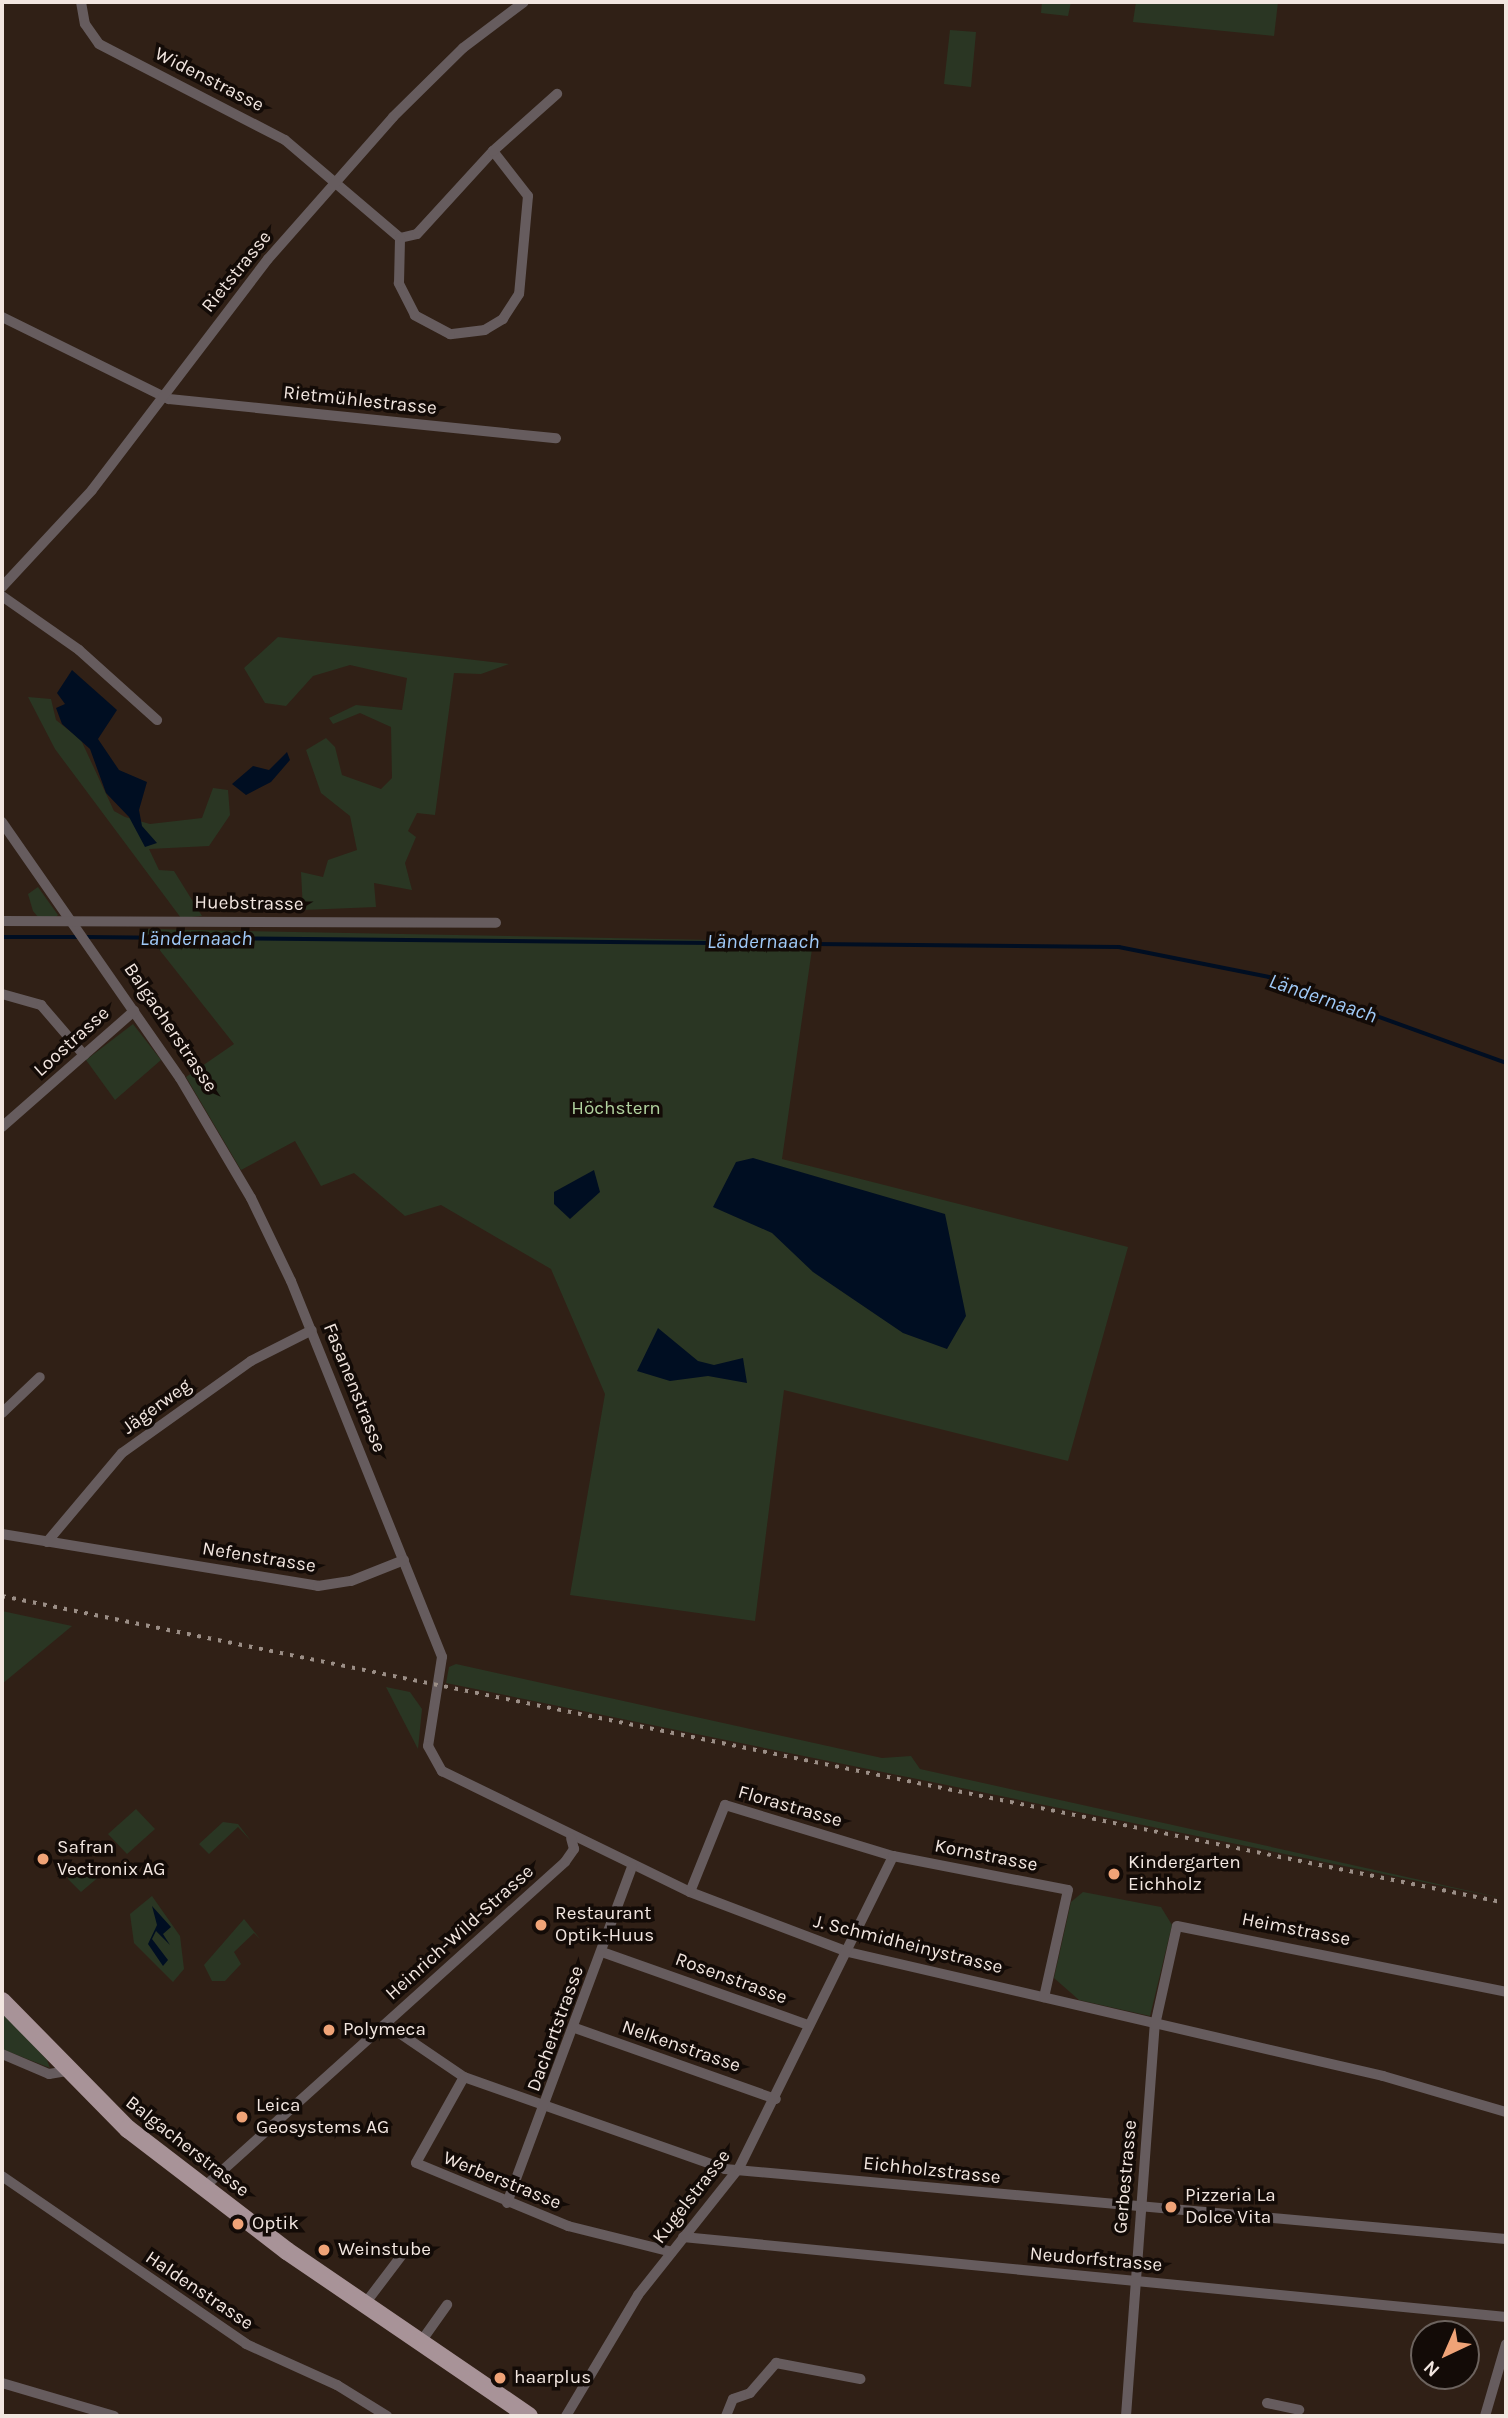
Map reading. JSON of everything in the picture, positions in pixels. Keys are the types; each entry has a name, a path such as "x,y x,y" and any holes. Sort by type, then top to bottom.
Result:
{"main road":[{"name":"Balgacherstrasse","path":"2,2001 66,2071 204,2188 364,2305 529,2416"}],"street":[{"name":"Widenstrasse","path":"81,2 85,24 99,44 285,140 400,238"},
{"name":"Rietstrasse","path":"2,587 92,490 162,396 335,183 438,70 524,2"},
{"path":"493,151 523,184 530,213 519,294 503,319 466,335 424,323 407,306 399,283 400,238 417,234 493,151 557,94"},
{"path":"2,317 162,396"},
{"name":"Rietmühlestrasse","path":"162,396 556,438"},
{"path":"2,596 79,650 157,720"},
{"name":"Balgacherstrasse","path":"2,822 134,1011 267,1230"},
{"name":"Huebstrasse","path":"2,921 496,923"},
{"path":"2,994 41,1005 84,1055"},
{"name":"Loostrasse","path":"2,1127 134,1011"},
{"name":"Fasanenstrasse","path":"267,1230 312,1330 404,1560"},
{"name":"Jägerweg","path":"47,1542 122,1453 251,1361 312,1330"},
{"path":"2,1413 40,1377"},
{"name":"Nefenstrasse","path":"2,1534 318,1586 351,1581 404,1560"},
{"name":"J. Schmidheinystrasse","path":"404,1560 442,1657 428,1746 435,1764 572,1838 690,1892 848,1952 1383,2076 1506,2112"},
{"name":"Florastrasse","path":"690,1892 725,1805 894,1856"},
{"name":"Heinrich-Wild-Strasse","path":"204,2188 565,1862 573,1850 572,1838"},
{"path":"848,1952 894,1856"},
{"name":"Kornstrasse","path":"894,1856 1068,1890 1044,1997"},
{"name":"Dachertstrasse","path":"507,2203 575,2028 632,1866"},
{"name":"Heimstrasse","path":"1155,2025 1177,1926 1506,1992"},
{"name":"Rosenstrasse","path":"602,1952 808,2025"},
{"name":"Kugelstrasse","path":"566,2416 616,2327 739,2168 776,2099 808,2025 848,1952"},
{"name":"Eichholzstrasse","path":"386,2024 464,2077 692,2159 739,2168 1140,2210 1506,2239"},
{"name":"Gerbestrasse","path":"1126,2416 1155,2025"},
{"name":"Nelkenstrasse","path":"575,2028 776,2099"},
{"path":"2,2054 49,2074 66,2071"},
{"name":"Werberstrasse","path":"464,2077 416,2163 507,2203 672,2252"},
{"name":"Haldenstrasse","path":"2,2176 246,2344 337,2385 387,2416"},
{"name":"Neudorfstrasse","path":"683,2237 1506,2317"},
{"path":"364,2305 402,2255"},
{"path":"420,2343 447,2305"},
{"path":"1485,2416 1506,2344"},
{"path":"726,2416 733,2399 750,2393 776,2363 861,2379"},
{"path":"2,2383 114,2416"},
{"path":"1267,2403 1280,2412 1299,2410"}],"green space":[{"path":"1042,2 1071,2 1068,16 1041,13"},
{"path":"1136,2 1278,2 1274,36 1133,22"},
{"path":"950,30 976,32 971,87 944,84"},
{"path":"278,637 509,664 481,674 454,673 435,815 417,813 408,831 416,837 405,863 412,890 374,883 376,907 303,910 301,872 323,877 328,860 357,850 350,816 321,793 306,750 326,738 335,747 342,775 381,789 392,778 391,727 360,713 333,724 329,718 356,705 402,710 407,678 350,665 313,676 286,706 265,703 244,668"},
{"path":"28,697 51,699 56,720 81,740 114,811 125,817 150,824 202,818 213,788 228,790 230,815 209,846 149,849 159,870 174,871 202,916 181,918 55,749"},
{"path":"38,887 58,915 56,917 38,917 33,911 28,894"},
{"name":"Höchstern","path":"143,929 813,942 782,1159 1128,1247 1068,1461 784,1390 755,1621 570,1595 605,1394 551,1269 441,1205 405,1216 354,1173 321,1186 295,1141 241,1170 186,1077 234,1044"},
{"path":"133,1024 161,1060 115,1100 86,1060"},
{"path":"2,1611 72,1626 2,1684"},
{"path":"456,1664 882,1758 911,1756 920,1769 1506,1899 446,1683 449,1667"},
{"path":"386,1687 410,1692 422,1709 418,1749"},
{"path":"136,1809 155,1829 127,1854 108,1834"},
{"path":"223,1822 238,1824 251,1841 238,1827 209,1854 199,1844"},
{"path":"86,1860 101,1875 81,1892 68,1879 69,1869 78,1867 86,1876"},
{"path":"1083,1892 1161,1907 1172,1925 1150,2016 1079,2000 1054,1978 1071,1902"},
{"path":"152,1896 180,1936 184,1969 173,1982 134,1943 130,1914"},
{"path":"244,1919 260,1939 254,1933 234,1952 241,1964 225,1981 212,1981 204,1965"},
{"path":"2,2011 47,2060 50,2068 2,2049"}],"water":[{"path":"72,670 117,710 98,739 119,770 147,782 139,810 142,826 157,843 145,847 129,817 106,793 90,749 62,724 56,708 65,704 57,693"},
{"path":"287,752 290,760 271,782 246,795 232,784 253,766 269,770"},
{"path":"753,1158 945,1214 966,1316 947,1349 903,1333 813,1272 772,1233 713,1207 736,1162"},
{"path":"594,1170 600,1192 570,1219 554,1204 554,1192"},
{"path":"658,1328 698,1361 714,1365 743,1358 747,1383 708,1376 670,1381 637,1371"},
{"path":"152,1906 171,1927 163,1934 170,1945 156,1931 152,1939 168,1960 163,1966 148,1944 157,1925"}],"waterway":[{"name":"Ländernaach","path":"2,937 77,937"},
{"name":"Ländernaach","path":"85,937 1119,947 1269,977 1506,1063"}],"railway":[{"path":"2,1596 1506,1903"}],"place":[{"name":"Safran Vectronix AG","path":"43,1859"},
{"name":"Kindergarten Eichholz","path":"1114,1874"},
{"name":"Restaurant Optik-Huus","path":"541,1925"},
{"name":"Polymeca","path":"329,2030"},
{"name":"Leica Geosystems AG","path":"242,2117"},
{"name":"Pizzeria La Dolce Vita","path":"1171,2207"},
{"name":"Optik","path":"238,2224"},
{"name":"Weinstube","path":"324,2250"},
{"name":"haarplus","path":"500,2378"}]}
